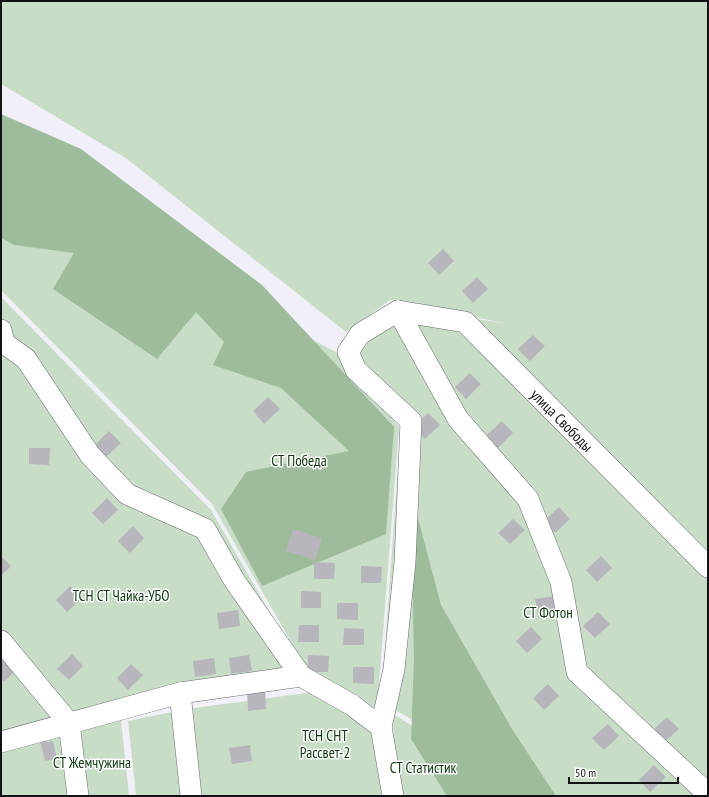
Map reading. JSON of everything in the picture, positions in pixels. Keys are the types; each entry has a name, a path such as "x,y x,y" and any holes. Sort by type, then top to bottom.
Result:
{"street":[{"name":"улица Свободы","path":"398,311 465,322 708,567"},
{"path":"393,796 381,727 394,669 404,562 411,421 356,370 348,352 360,334 398,311 458,419 528,499 561,582 577,672 708,794"},
{"path":"1,330 4,343 26,359 90,455 127,494 205,529 234,580 301,676 352,705 381,727"},
{"path":"1,641 70,723 78,796"},
{"path":"1,742 180,694 301,676"},
{"path":"180,694 192,796"}],"green space":[{"name":"СТ Фотон","path":"1,1 708,1 708,796 548,796 381,702 401,427 339,351 395,306 508,324 390,300 346,332 127,159 1,84"},
{"path":"1,114 81,149 262,285 394,427 386,534 262,586 221,509 246,472 349,451 281,388 213,365 224,342 196,312 157,359 53,289 74,253 14,245 1,238"},
{"name":"СТ Победа","path":"1,178 338,353 399,427 377,709 356,694 317,687 212,504 1,290"},
{"name":"ТСН СТ Чайка-УБО","path":"1,297 211,510 311,684 190,703 1,747"},
{"path":"411,492 441,605 512,729 556,796 447,796 411,739 414,660"},
{"name":"ТСН СНТ Рассвет-2","path":"328,690 385,716 393,796 136,796 128,721 187,709"},
{"name":"СТ Статистик","path":"393,714 526,796 395,796"},
{"name":"СТ Жемчужина","path":"121,720 129,796 1,796 1,749"}],"building":[{"path":"443,249 454,261 439,275 428,263"},
{"path":"477,277 488,289 473,303 462,291"},
{"path":"533,335 545,346 530,361 518,349"},
{"path":"470,373 481,384 466,399 455,387"},
{"path":"268,397 280,409 264,424 253,411"},
{"path":"428,413 440,425 425,439 413,427"},
{"path":"502,421 513,433 498,448 487,435"},
{"path":"109,431 121,443 105,458 94,446"},
{"path":"29,448 50,448 49,465 29,464"},
{"path":"107,498 118,510 103,524 92,513"},
{"path":"559,507 570,519 555,533 544,521"},
{"path":"513,519 525,530 510,544 498,533"},
{"path":"133,526 144,538 130,553 118,541"},
{"path":"293,529 322,538 315,560 286,551"},
{"path":"1,556 11,566 1,576"},
{"path":"601,556 612,568 597,582 586,570"},
{"path":"314,562 335,563 334,579 314,579"},
{"path":"361,566 382,567 381,583 361,583"},
{"path":"70,586 82,598 67,612 56,600"},
{"path":"301,591 321,592 321,608 301,608"},
{"path":"556,596 558,612 538,616 535,599"},
{"path":"337,603 358,603 358,620 337,619"},
{"path":"238,610 240,626 219,629 217,613"},
{"path":"598,612 610,624 595,638 583,626"},
{"path":"299,625 319,625 319,642 298,642"},
{"path":"531,627 542,639 527,653 516,641"},
{"path":"344,628 364,629 364,645 343,645"},
{"path":"72,654 83,666 69,680 57,669"},
{"path":"249,655 252,671 231,674 229,658"},
{"path":"308,655 329,656 328,672 308,672"},
{"path":"7,656 18,668 4,682 1,679 1,662"},
{"path":"214,658 216,674 195,677 193,661"},
{"path":"131,664 143,675 128,690 117,678"},
{"path":"353,667 374,667 374,684 353,683"},
{"path":"548,684 559,696 544,710 533,698"},
{"path":"265,685 266,709 248,711 247,687"},
{"path":"667,717 679,729 663,743 652,731"},
{"path":"608,724 619,736 604,750 592,738"},
{"path":"46,740 47,742 53,741 57,759 45,761 40,741"},
{"path":"250,745 252,761 232,764 229,748"},
{"path":"654,765 666,777 650,792 639,780"}]}
